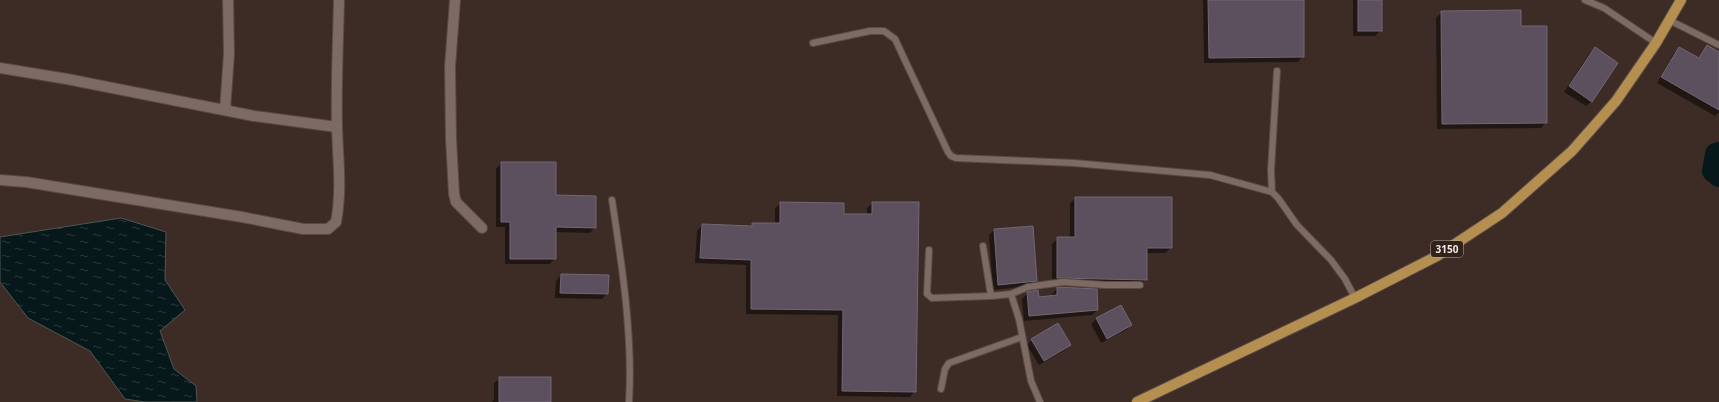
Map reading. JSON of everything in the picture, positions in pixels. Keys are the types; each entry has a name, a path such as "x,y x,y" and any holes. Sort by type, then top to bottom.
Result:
{"main road":[{"name":"3150","path":"1137,402 1355,298 1437,256 1502,213 1572,151 1616,101 1656,43 1681,0"}],"street":[{"path":"225,110 229,54 228,0"},
{"path":"0,180 26,182 242,217 303,229 328,229 336,222 338,210 339,173 337,127 339,0"},
{"path":"455,0 450,67 451,139 454,194 456,202 482,228"},
{"path":"0,68 67,79 282,121 337,127"}],"lane":[{"path":"1585,0 1604,8 1656,43"},
{"path":"1669,20 1719,45"},
{"path":"813,43 870,31 884,31 895,39 948,152 951,156 956,158 1074,163 1210,175 1272,192 1297,225 1331,260 1345,279 1355,298"},
{"path":"1272,192 1271,170 1277,72"},
{"path":"612,200 622,266 631,376 629,402"},
{"path":"983,246 991,296"},
{"path":"929,250 927,294 932,298 1011,294 1028,287 1063,282 1105,285 1140,285"},
{"path":"1011,294 1022,337 1030,381 1040,402"},
{"path":"941,389 945,369 949,363 1022,337"}],"water":[{"path":"121,218 166,232 165,280 185,310 160,331 174,369 196,386 197,402 145,402 125,399 90,351 28,318 0,282 0,237"}],"building":[{"path":"1208,0 1304,0 1304,57 1209,58"},
{"path":"1358,0 1382,0 1382,31 1358,31"},
{"path":"1521,10 1521,26 1547,26 1547,123 1442,124 1441,11"},
{"path":"1707,45 1719,52 1719,110 1661,77 1679,47 1699,58"},
{"path":"1595,47 1618,63 1592,102 1569,86"},
{"path":"501,162 556,162 556,195 596,196 596,228 556,227 556,259 510,259 510,222 501,222"},
{"path":"1075,197 1172,197 1172,248 1147,248 1147,280 1057,278 1057,237 1075,237"},
{"path":"780,202 844,203 844,214 872,214 872,202 919,202 916,392 842,391 843,310 751,309 751,260 700,258 702,224 752,226 752,223 780,223"},
{"path":"1033,226 1037,281 998,285 994,229"},
{"path":"561,274 609,275 608,294 560,293"},
{"path":"1057,287 1097,289 1098,310 1029,316 1027,292 1038,290 1039,297 1057,295"},
{"path":"1121,305 1132,325 1107,339 1096,318"},
{"path":"1058,323 1071,345 1044,361 1031,339"},
{"path":"499,377 551,377 551,402 499,402"}],"waterway":[{"path":"1719,153 1716,154 1713,171 1719,176"}]}
